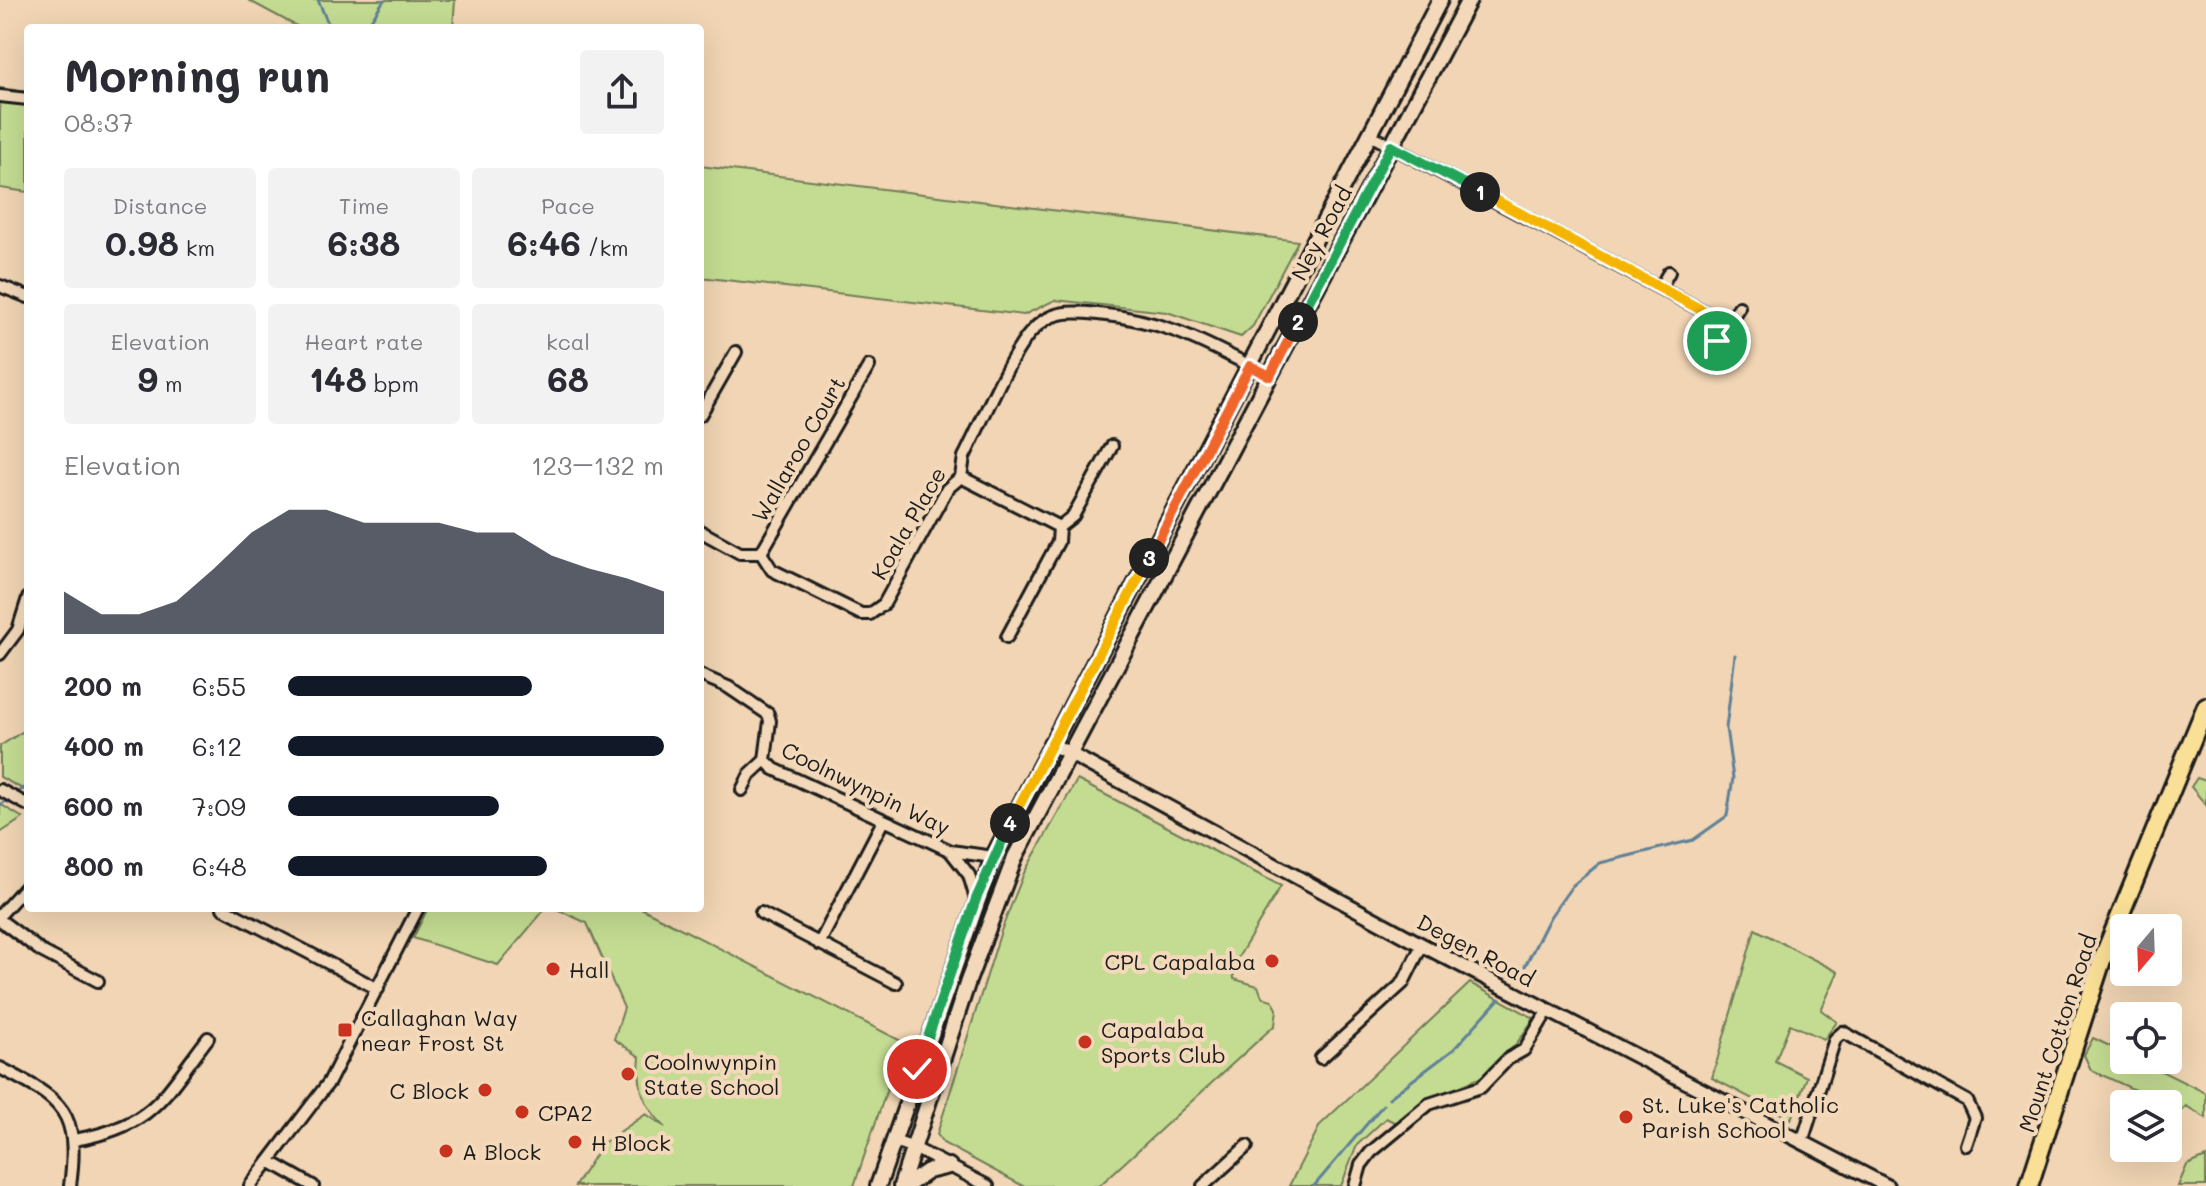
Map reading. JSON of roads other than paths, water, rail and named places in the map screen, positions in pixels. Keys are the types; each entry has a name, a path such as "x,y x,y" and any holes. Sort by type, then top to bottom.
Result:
{"main road":[{"name":"Ney Road","path":"878,1186 993,857 1440,0"},
{"name":"Ney Road","path":"904,1186 968,981 1015,857 1469,0"},
{"name":"Mount Cotton Road","path":"2029,1186 2042,1153 2089,995 2206,706"},
{"name":"Mount Cotton Road","path":"2036,1186 2042,1153"},
{"path":"904,1186 928,1171 949,1166"}],"street":[{"path":"0,96 24,99"},
{"path":"1370,135 1726,323"},
{"path":"1660,288 1669,272"},
{"path":"0,286 24,295"},
{"path":"1717,341 1739,307"},
{"name":"Koala Place","path":"704,533 740,553 761,553 772,570 861,614 870,614 884,604 947,489 961,477 964,457 1024,340 1052,315 1065,311 1141,318 1187,334 1270,376"},
{"path":"704,408 736,352"},
{"name":"Wallaroo Court","path":"761,553 869,366"},
{"path":"1007,637 1058,542 1059,527 1073,516 1112,446"},
{"path":"961,477 1059,527"},
{"path":"0,654 18,630 24,611"},
{"name":"Coolnwynpin Way","path":"704,677 728,687 768,714 765,760 750,774 742,790"},
{"name":"Degen Road","path":"1050,743 1422,945 1887,1186"},
{"name":"Coolnwynpin Way","path":"765,760 774,769 951,851 993,857"},
{"path":"0,790 24,803"},
{"path":"819,944 883,821"},
{"name":"Coolnwynpin Way","path":"951,851 969,875 976,899"},
{"path":"24,889 0,917 41,951 98,981"},
{"path":"231,912 378,989"},
{"path":"250,1186 329,1082 416,912"},
{"path":"761,913 896,983"},
{"path":"1321,1058 1403,983 1422,945"},
{"path":"1355,1186 1361,1165 1371,1152 1429,1104 1481,1087 1508,1059 1524,1050 1548,1010"},
{"path":"1802,1142 1835,1039 1843,1032 1967,1101 1975,1118 1966,1145"},
{"path":"74,1140 123,1128 144,1118 208,1038"},
{"path":"0,1068 56,1101 74,1140 70,1186"},
{"path":"894,1141 988,1186"},
{"path":"1203,1186 1247,1146"},
{"path":"269,1161 313,1186"}],"waterway":[{"path":"318,0 328,24"},
{"path":"369,24 384,0"},
{"path":"1519,978 1550,917 1572,886 1600,863 1693,840 1727,816 1733,778 1726,728 1735,655"},
{"path":"15,794 24,788"},
{"path":"0,805 9,799"},
{"path":"1389,1098 1454,1049 1499,999"},
{"path":"1314,1186 1383,1105"}],"place":[{"name":"CPL Capalaba","path":"1272,961"},
{"name":"Hall","path":"553,969"},
{"name":"Callaghan Way near Frost St","path":"345,1030"},
{"name":"Capalaba Sports Club","path":"1085,1042"},
{"name":"Coolnwynpin State School","path":"628,1074"},
{"name":"C Block","path":"485,1090"},
{"name":"CPA2","path":"522,1112"},
{"name":"St. Luke's Catholic Parish School","path":"1626,1117"},
{"name":"H Block","path":"575,1142"},
{"name":"A Block","path":"446,1151"}]}
